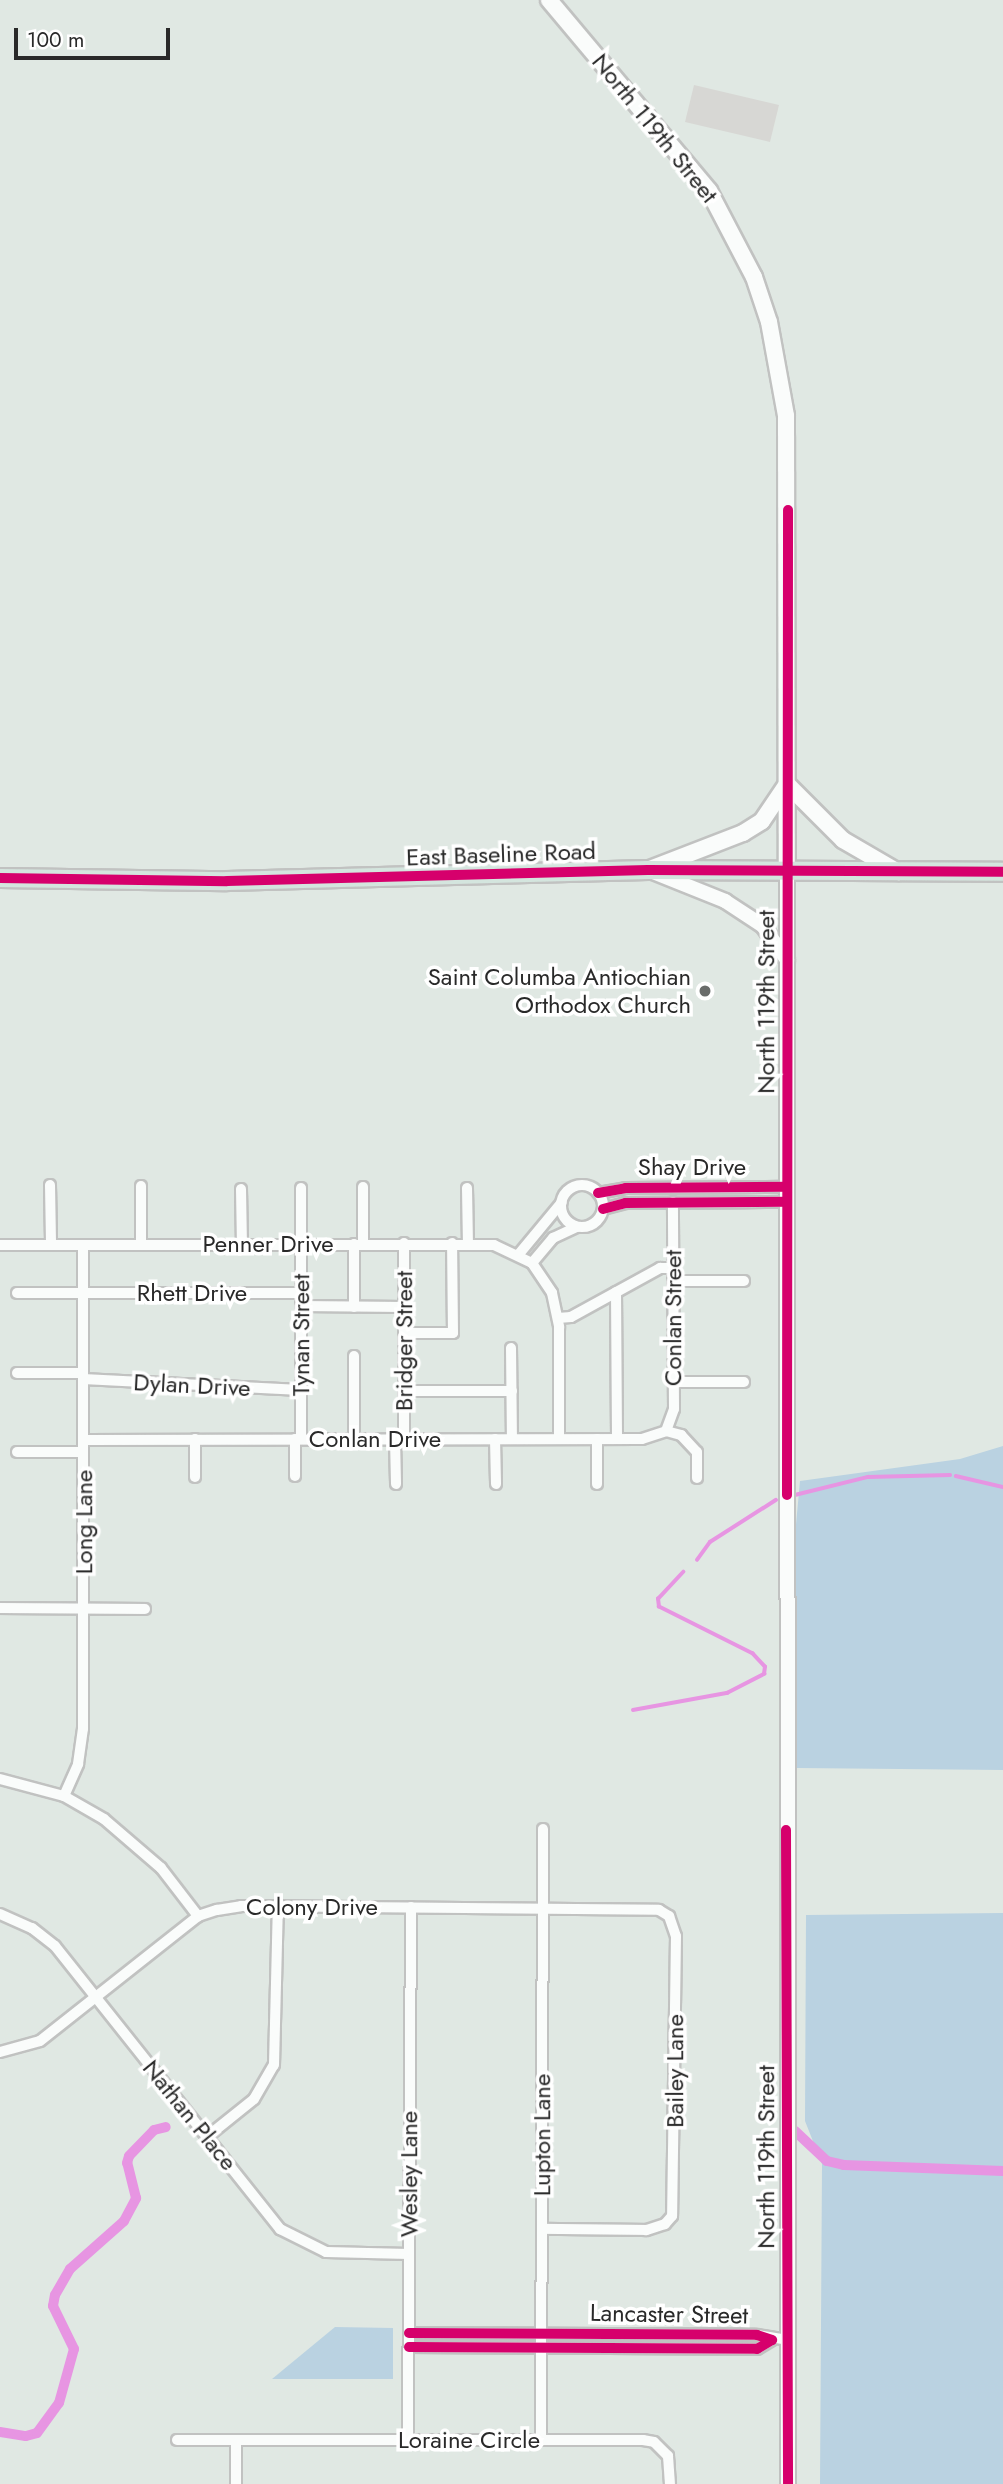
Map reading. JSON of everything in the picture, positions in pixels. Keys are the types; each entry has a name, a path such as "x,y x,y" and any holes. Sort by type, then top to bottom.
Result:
{"main road":[{"name":"North 119th Street","path":"550,0 709,191 754,277 769,322 786,416 787,871"},
{"path":"648,870 744,833 762,821 787,784 843,840 898,872"},
{"name":"East Baseline Road","path":"0,878 305,881 648,870 1003,872"}],"street":[{"path":"648,870 725,901 763,926 787,961"},
{"name":"North 119th Street","path":"787,871 788,2484"},
{"path":"50,1185 51,1245"},
{"path":"141,1186 141,1244"},
{"name":"Shay Drive","path":"519,1254 569,1191 580,1186 598,1193 625,1188 787,1195"},
{"path":"354,1307 362,1187"},
{"name":"Tynan Street","path":"295,1476 301,1390 301,1188"},
{"path":"467,1188 468,1243"},
{"path":"241,1189 242,1244"},
{"path":"598,1193 603,1209"},
{"name":"Shay Drive","path":"532,1263 553,1238 578,1227 592,1225 603,1209 625,1203 787,1195"},
{"path":"562,1202 567,1220 578,1227"},
{"name":"Conlan Street","path":"666,1432 672,1421 674,1382 673,1202"},
{"name":"Bridger Street","path":"396,1484 404,1391 404,1243"},
{"path":"404,1333 453,1333 452,1243"},
{"name":"Penner Drive","path":"0,1245 468,1243 494,1245 519,1254 532,1263"},
{"name":"Long Lane","path":"64,1796 78,1764 83,1729 83,1245"},
{"path":"532,1263 552,1293 558,1318 559,1439"},
{"path":"558,1318 571,1317 660,1268 673,1268"},
{"path":"673,1281 744,1281"},
{"path":"616,1292 617,1439"},
{"name":"Rhett Drive","path":"18,1293 301,1293"},
{"path":"301,1306 404,1307"},
{"path":"512,1348 512,1439"},
{"path":"354,1356 354,1439"},
{"name":"Dylan Drive","path":"17,1373 301,1390"},
{"path":"674,1382 744,1382"},
{"path":"404,1391 512,1391"},
{"path":"666,1432 681,1435 697,1452 697,1478"},
{"name":"Conlan Drive","path":"17,1452 195,1439 642,1439 666,1432"},
{"path":"195,1439 195,1477"},
{"path":"495,1439 496,1484"},
{"path":"597,1439 597,1484"},
{"path":"0,1608 145,1609"},
{"path":"0,1779 64,1796 138,1845 198,1916"},
{"name":"Lupton Lane","path":"541,2440 542,1829"},
{"name":"Colony Drive","path":"0,2052 40,2041 198,1916 241,1906 648,1908 669,1916"},
{"path":"208,2136 254,2099 274,2065 278,1906"},
{"name":"Wesley Lane","path":"408,2440 411,1907"},
{"name":"Nathan Place","path":"0,1914 32,1928 55,1946 280,2229 294,2239 326,2252 409,2254"},
{"name":"Bailey Lane","path":"542,2229 646,2230 665,2224 672,2216 676,1936 669,1916"},
{"name":"Lancaster Street","path":"409,2333 757,2335 772,2340 788,2340"},
{"name":"Lancaster Street","path":"409,2347 757,2349 772,2340"},
{"name":"Loraine Circle","path":"177,2440 654,2442 668,2456 670,2484"},
{"path":"236,2440 236,2484"}],"shaded area":[{"path":"694,85 779,105 770,142 685,122"},
{"path":"1003,1446 1003,1770 797,1768 793,1557 800,1481 960,1459"},
{"path":"1003,1913 1003,2484 820,2484 822,2164 805,2121 806,1915"},
{"path":"335,2327 393,2328 393,2379 272,2379"}],"waterway":[{"path":"795,1495 868,1477 950,1475"},
{"path":"956,1476 1003,1487"},
{"path":"697,1560 710,1542 776,1500"},
{"path":"633,1710 727,1693 764,1674 765,1667 753,1654 659,1607 658,1599 683,1572"},
{"path":"0,2432 26,2436 37,2433 59,2403 74,2349 53,2306 55,2295 70,2269 124,2221 136,2198 127,2163 129,2156 154,2130 166,2127"},
{"path":"795,2131 827,2161 844,2165 1003,2171"}],"cycle path":[{"path":"787,1495 788,510"},
{"path":"0,878 227,881 648,870 1003,872"},
{"path":"598,1193 625,1188 787,1187"},
{"path":"603,1209 625,1203 787,1202"},
{"path":"786,1830 788,2484"},
{"path":"409,2333 757,2335 772,2340"},
{"path":"409,2347 757,2349 772,2340"}],"place":[{"name":"Saint Columba Antiochian Orthodox Church","path":"705,991"}]}
